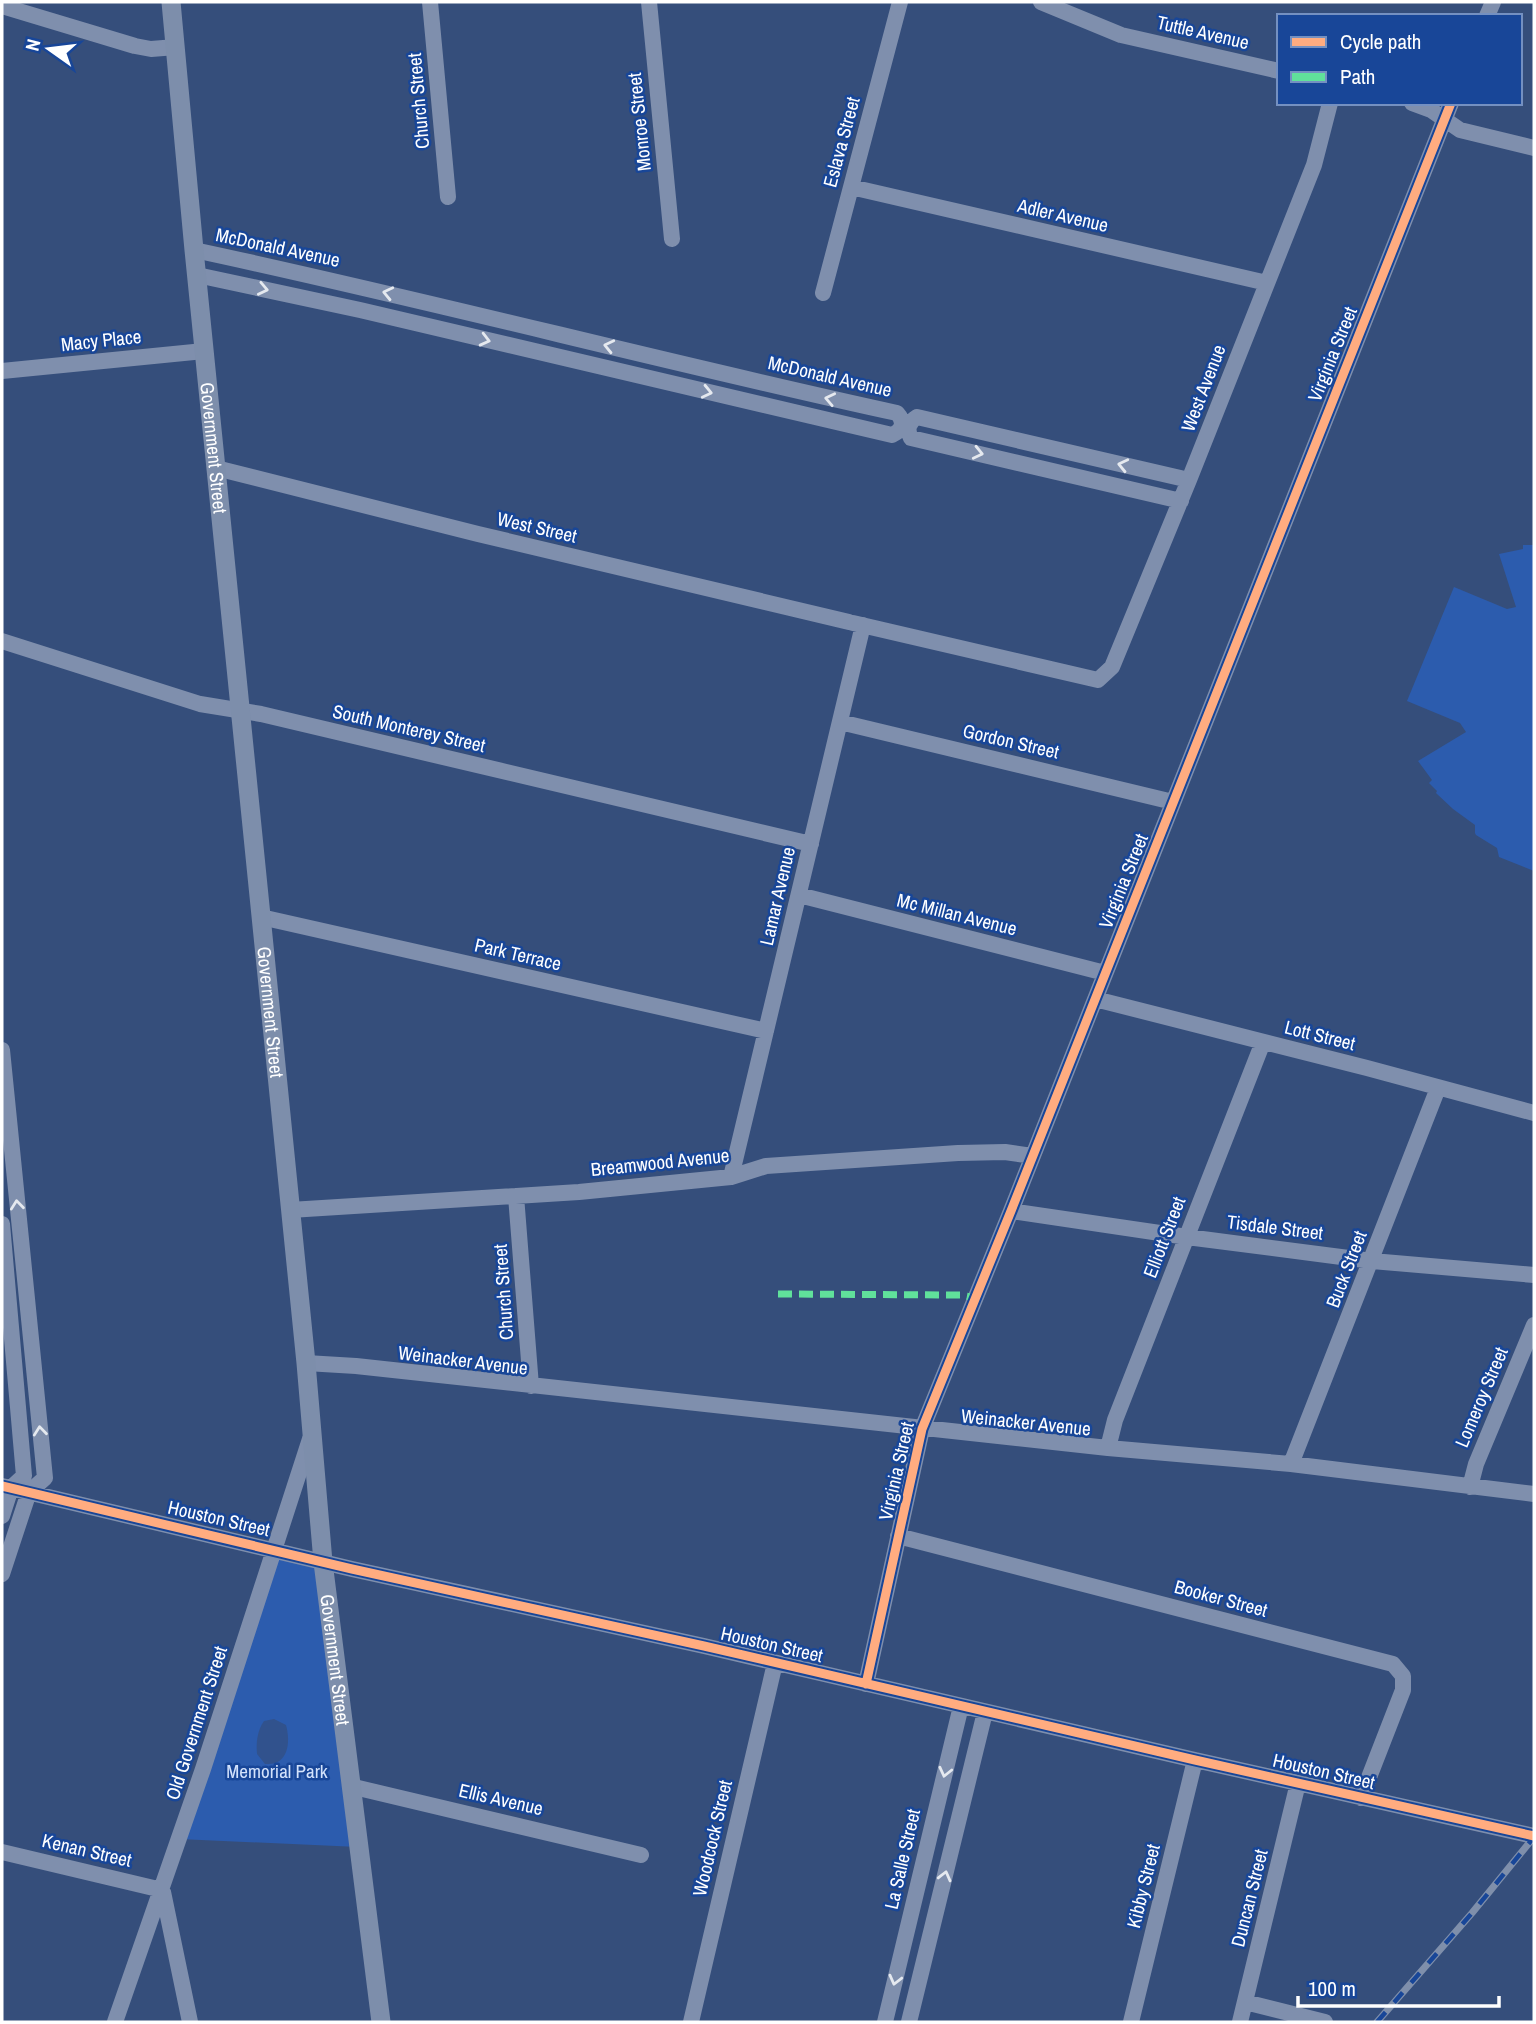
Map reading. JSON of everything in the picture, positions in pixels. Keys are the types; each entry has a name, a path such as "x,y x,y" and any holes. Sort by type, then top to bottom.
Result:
{"main road":[{"name":"Government Street","path":"171,2 306,1363 323,1562 381,2022"}],"street":[{"name":"Church Street","path":"430,2 448,197"},
{"name":"Monroe Street","path":"649,2 672,239"},
{"name":"Eslava Street","path":"823,293 900,2"},
{"name":"Tuttle Avenue","path":"1041,2 1121,35 1277,71"},
{"path":"2,6 135,46 151,49 176,47"},
{"name":"West Avenue","path":"1098,680 1112,667 1181,501 1314,165 1329,105"},
{"path":"1417,105 1431,110 1460,130 1534,148"},
{"name":"Virginia Street","path":"866,1685 922,1429 1450,105"},
{"name":"Adler Avenue","path":"851,187 1267,284"},
{"name":"McDonald Avenue","path":"194,250 421,300 897,413 902,425 899,432 892,435 373,313 197,275"},
{"name":"Macy Place","path":"2,371 204,351"},
{"path":"1181,501 911,438 908,426 917,417 1189,480"},
{"name":"West Street","path":"216,468 478,534 1098,680"},
{"name":"Lamar Avenue","path":"731,1177 840,722 855,623"},
{"name":"South Monterey Street","path":"2,641 200,704 261,714 811,844"},
{"name":"Gordon Street","path":"840,722 1173,802"},
{"name":"Mc Millan Avenue","path":"799,895 1105,973"},
{"name":"Park Terrace","path":"261,917 766,1031"},
{"name":"Lott Street","path":"1095,999 1534,1113"},
{"name":"Elliott Street","path":"1108,1448 1115,1420 1263,1042"},
{"path":"2,1050 45,1478 29,1492 2,1574"},
{"name":"Buck Street","path":"1291,1464 1438,1088"},
{"name":"Breamwood Avenue","path":"290,1210 579,1192 731,1177 766,1166 958,1153 1005,1152 1032,1156"},
{"name":"Church Street","path":"516,1196 531,1386"},
{"name":"Tisdale Street","path":"1011,1211 1372,1261 1534,1275"},
{"path":"2,1224 6,1318 24,1476 7,1487 2,1516"},
{"path":"6,1318 29,1321"},
{"name":"Lomeroy Street","path":"1470,1487 1476,1464 1534,1325"},
{"name":"Weinacker Avenue","path":"306,1363 356,1366 922,1429 1291,1464 1534,1494"},
{"name":"Old Government Street","path":"115,2022 162,1889 311,1436"},
{"name":"Houston Street","path":"7,1487 323,1562 1534,1836"},
{"name":"Booker Street","path":"898,1536 1393,1664 1403,1676 1403,1690 1361,1798"},
{"name":"Woodcock Street","path":"691,2022 775,1663"},
{"name":"La Salle Street","path":"885,2022 961,1706"},
{"path":"909,2022 985,1712"},
{"name":"Kibby Street","path":"1131,2022 1195,1760"},
{"name":"Duncan Street","path":"1240,2022 1298,1783"},
{"name":"Ellis Avenue","path":"350,1787 641,1855"},
{"name":"Kenan Street","path":"2,1852 162,1889"},
{"path":"162,1889 190,2022"},
{"path":"905,1937 929,1942"},
{"path":"1245,2002 1325,2022"}],"green space":[{"path":"1523,545 1534,545 1534,871 1499,857 1497,848 1476,835 1475,825 1436,793 1429,783 1432,780 1418,761 1466,732 1460,723 1407,701 1454,587 1507,609 1516,607 1499,554 1523,549"},
{"name":"Memorial Park","path":"275,1549 323,1562 358,1847 179,1839"}],"shaded area":[{"path":"274,1719 286,1725 288,1746 279,1761 265,1764 257,1754 258,1737 264,1721"}],"railway":[{"path":"1377,2022 1534,1837"}],"marked path":[{"path":"778,1294 960,1295 976,1298"}],"cycle path":[{"path":"866,1684 922,1429 1450,105"},
{"path":"2,1486 352,1569 704,1646 1534,1836"}]}
